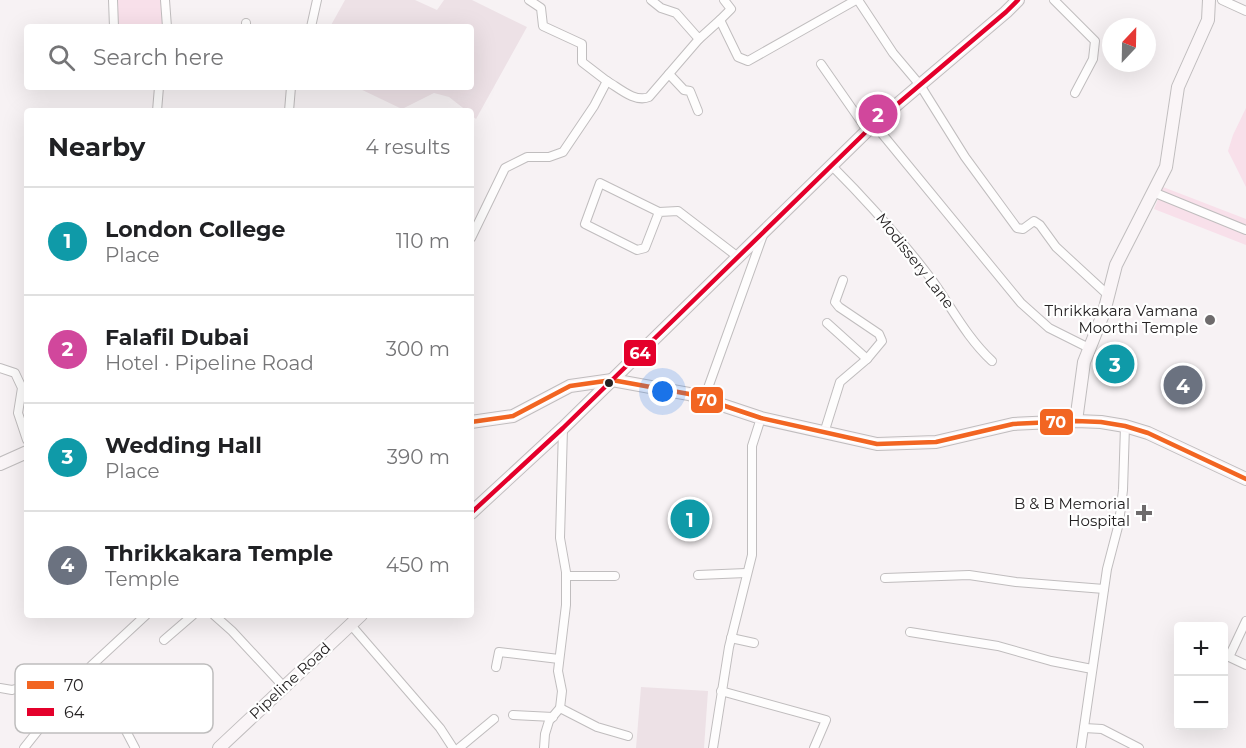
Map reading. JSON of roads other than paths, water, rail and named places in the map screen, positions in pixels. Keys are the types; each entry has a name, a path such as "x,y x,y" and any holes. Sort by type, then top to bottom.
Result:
{"street":[{"path":"113,0 114,24"},
{"path":"165,0 166,24"},
{"path":"312,24 317,0"},
{"path":"529,0 540,8 543,26 582,44 582,62 608,82 634,97 644,99 649,97 699,39 732,9 724,0"},
{"path":"651,0 661,8 676,13 699,39"},
{"path":"720,20 738,57 748,60 857,0 893,53 920,85 965,157 1017,228 1023,229 1034,221 1040,225 1056,247 1108,295"},
{"path":"474,510 563,428 871,127 1018,0"},
{"path":"1054,0 1095,41 1093,59 1075,93"},
{"path":"1076,421 1084,362 1104,312 1116,265 1166,167 1178,87 1208,20 1209,0"},
{"path":"1222,0 1246,11"},
{"path":"821,64 871,127 1021,303 1049,328 1089,348"},
{"path":"669,74 684,90 690,91 698,111"},
{"path":"474,232 505,168 527,156 549,157 563,152 608,82"},
{"path":"157,108 159,90"},
{"path":"289,108 291,90"},
{"name":"Modissery Lane","path":"832,166 900,239 953,310 968,336 992,361"},
{"path":"659,212 645,248 637,250 585,224 600,183 659,212 678,211 738,257"},
{"path":"1154,192 1246,230"},
{"path":"704,399 765,230"},
{"path":"824,433 840,382 867,359 882,341 879,334 835,302 843,280"},
{"path":"827,323 867,359"},
{"path":"0,368 15,373 22,388 18,413 24,431"},
{"path":"474,422 513,416 570,386 612,380 704,399 761,418 824,433 888,445 936,442 1013,424 1076,421 1125,426 1171,443 1246,479"},
{"path":"713,748 731,638 752,555 752,446 761,418"},
{"path":"1081,748 1109,559 1119,524 1125,465 1125,426"},
{"path":"544,748 545,734 560,708 562,691 558,671 566,605 566,576 560,538 563,428"},
{"path":"0,464 24,453"},
{"path":"698,575 746,573"},
{"path":"885,578 969,575 1016,582 1104,589"},
{"path":"566,576 615,576"},
{"path":"95,664 143,618"},
{"path":"164,640 190,618"},
{"path":"217,618 284,687"},
{"name":"Pipeline Road","path":"219,748 358,618"},
{"path":"1246,621 1229,657 1246,665"},
{"path":"351,625 440,728 453,748"},
{"path":"910,632 998,646 1051,661 1092,669"},
{"path":"731,638 753,643"},
{"path":"495,667 499,652 559,658"},
{"path":"0,688 15,689"},
{"path":"721,690 826,720 814,748"},
{"path":"560,708 597,727 627,736"},
{"path":"513,715 553,717"},
{"path":"459,748 494,719"},
{"path":"1084,728 1102,729 1139,748"},
{"path":"24,748 36,733"},
{"path":"127,733 135,748"}],"place":[{"name":"Falafil Dubai","path":"878,114"},
{"name":"Thrikkakara Vamana Moorthi Temple","path":"1210,320"},
{"name":"Wedding Hall","path":"1115,364"},
{"name":"Thrikkakara Temple","path":"1183,385"},
{"name":"B & B Memorial Hospital","path":"1144,513"},
{"name":"London College","path":"690,519"}]}
